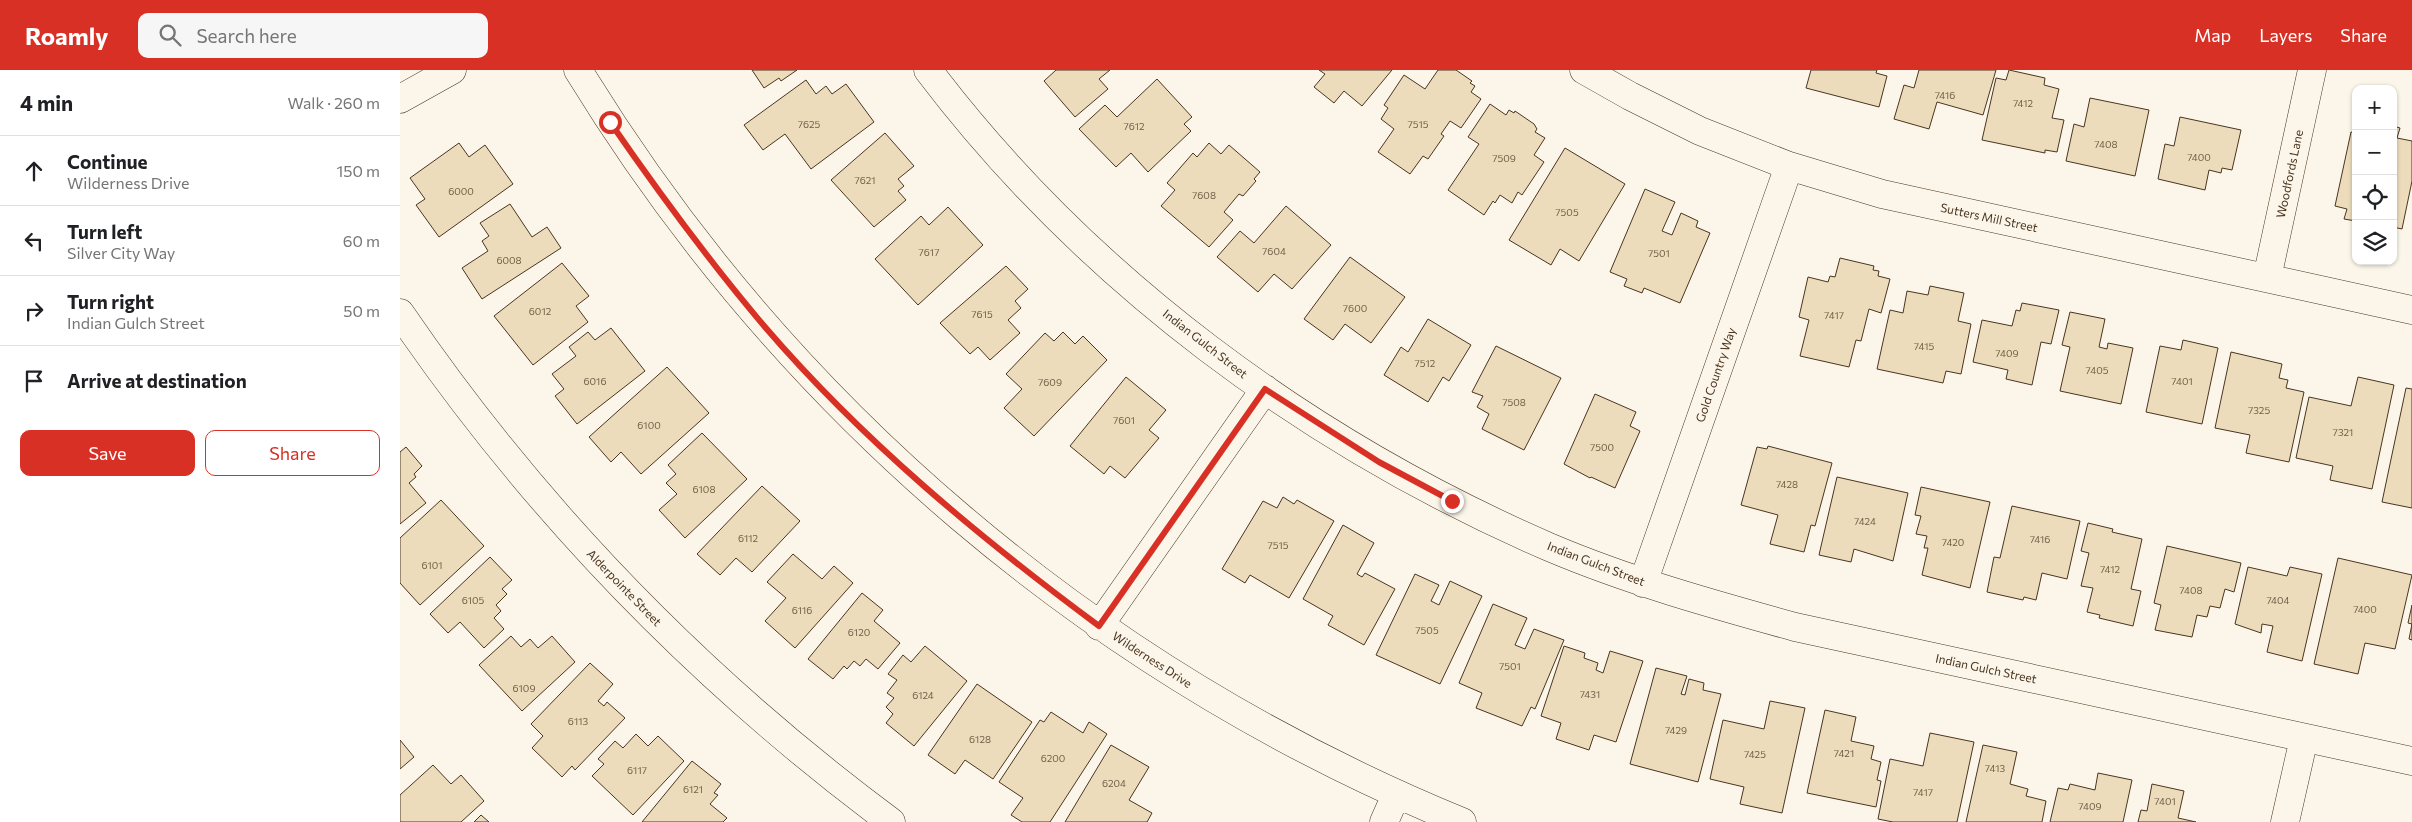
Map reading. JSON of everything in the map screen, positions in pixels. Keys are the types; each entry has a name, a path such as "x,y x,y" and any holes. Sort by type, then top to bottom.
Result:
{"street":[{"path":"400,99 452,70"},
{"name":"Wilderness Drive","path":"578,70 610,122 685,228 766,328 854,422 949,510 1024,571 1099,626 1199,691 1275,735 1396,795 1462,822"},
{"name":"Indian Gulch Street","path":"928,70 1022,180 1100,256 1182,328 1265,389 1379,462 1452,501 1550,547 1643,583 1695,600 1795,627 2412,761"},
{"name":"Sutters Mill Street","path":"1584,70 1630,96 1700,131 1789,166 1882,194 2412,310"},
{"name":"Woodfords Lane","path":"2267,278 2312,70"},
{"name":"Gold Country Way","path":"1643,583 1789,166"},
{"name":"Alderpointe Street","path":"400,313 442,374 534,491 634,600 730,691 828,775 891,822"},
{"path":"1099,626 1265,389"},
{"path":"2285,822 2304,738"},
{"path":"1384,822 1396,795"}],"building":[{"path":"752,70 797,70 781,81 779,78 764,88"},
{"path":"1056,70 1110,70 1099,79 1108,89 1075,117 1044,81"},
{"path":"1319,70 1392,70 1362,106 1344,91 1334,103 1314,87 1325,74"},
{"path":"1438,70 1456,70 1472,81 1470,83 1475,86 1471,92 1481,99 1461,128 1450,121 1441,134 1444,136 1428,159 1423,156 1410,174 1378,152 1394,129 1381,119 1388,108 1384,105 1404,75 1425,89"},
{"path":"1811,70 1877,70 1876,73 1887,76 1879,107 1806,88"},
{"path":"1919,70 1996,70 1983,115 1937,102 1929,129 1894,119 1904,85 1914,88"},
{"path":"2009,70 2045,78 2044,85 2059,89 2052,118 2064,120 2057,152 2045,150 2045,153 1982,140 1996,78 2006,80"},
{"path":"1157,79 1192,117 1184,124 1191,131 1148,172 1131,153 1116,167 1079,129 1105,105 1117,117"},
{"path":"806,80 816,94 826,86 832,94 846,84 874,122 811,169 785,134 763,150 744,125"},
{"path":"2090,98 2149,110 2135,176 2066,161 2074,124 2084,127"},
{"path":"1490,104 1506,115 1509,110 1514,113 1515,111 1534,124 1537,129 1535,132 1545,138 1534,155 1544,162 1522,195 1518,192 1512,203 1500,195 1495,203 1493,201 1484,215 1448,190 1479,144 1468,137"},
{"path":"2180,117 2241,130 2232,170 2222,168 2221,173 2209,170 2205,190 2158,179 2165,144 2174,146"},
{"path":"2397,127 2400,128 2397,138"},
{"path":"2352,132 2352,220 2344,219 2347,209 2335,206"},
{"path":"885,133 914,166 898,179 904,186 898,191 906,200 874,227 831,180"},
{"path":"2397,138 2412,141 2412,181 2402,229 2397,228"},
{"path":"459,143 469,157 485,145 513,184 439,237 416,205 425,199 410,178"},
{"path":"1209,143 1221,154 1229,145 1260,172 1254,179 1256,181 1243,196 1239,194 1224,212 1233,220 1209,247 1161,206 1175,190 1167,183 1193,153 1197,157"},
{"path":"1565,148 1625,184 1579,261 1560,249 1551,265 1509,240"},
{"path":"1645,189 1675,202 1662,231 1672,235 1681,213 1698,221 1696,227 1710,233 1680,303 1644,288 1642,293 1624,286 1627,279 1610,272"},
{"path":"510,204 532,237 547,227 561,248 482,299 462,268 488,251 482,241 489,236 480,223"},
{"path":"1286,206 1331,245 1292,289 1274,274 1258,292 1217,257 1240,231 1254,243"},
{"path":"948,207 983,245 918,305 875,259 921,216 929,225"},
{"path":"1350,257 1405,297 1371,343 1345,324 1333,340 1304,319"},
{"path":"1840,258 1874,266 1873,270 1879,271 1878,276 1890,279 1881,313 1869,309 1861,341 1856,340 1849,367 1800,356 1809,320 1799,317 1808,277 1828,282 1830,276 1835,277"},
{"path":"562,263 589,296 576,306 588,322 533,365 494,316"},
{"path":"1006,266 1028,289 1015,301 1021,308 1008,320 1020,333 990,360 978,347 970,354 940,323"},
{"path":"1930,286 1964,293 1958,321 1971,324 1961,374 1946,371 1943,383 1877,369 1890,310 1903,313 1907,291 1928,295"},
{"path":"2022,303 2059,310 2051,344 2041,342 2032,385 2006,379 2008,370 1973,362 1982,320 2012,326 2016,310 2020,311"},
{"path":"2070,312 2105,319 2099,347 2107,349 2108,343 2133,348 2121,404 2060,391 2070,347 2062,345"},
{"path":"1428,319 1471,345 1449,381 1443,377 1428,402 1384,375 1401,347 1408,352"},
{"path":"611,328 645,371 577,424 555,396 564,389 552,374 576,356 569,347 588,332 595,340"},
{"path":"1063,332 1075,344 1083,336 1107,360 1034,436 1004,408 1022,389 1006,374 1045,333 1054,341"},
{"path":"2183,340 2218,348 2202,424 2146,412 2160,346 2181,350"},
{"path":"1496,346 1561,378 1524,450 1482,429 1489,414 1477,407 1483,396 1472,392"},
{"path":"2231,352 2282,364 2279,378 2288,380 2286,388 2304,392 2289,462 2246,453 2250,435 2215,428"},
{"path":"667,367 709,413 641,474 621,452 611,462 589,437"},
{"path":"1126,377 1166,410 1149,430 1159,438 1125,478 1110,466 1104,474 1070,446"},
{"path":"2358,377 2394,385 2372,489 2330,480 2333,466 2296,458 2309,397 2351,406"},
{"path":"2406,388 2412,389 2412,508 2382,502"},
{"path":"1595,394 1636,412 1630,426 1640,431 1615,488 1590,478 1564,464"},
{"path":"702,433 747,479 685,538 659,510 677,494 666,483 676,474 668,465"},
{"path":"1768,446 1832,463 1815,526 1811,525 1804,552 1770,544 1778,515 1741,505 1757,447 1767,449"},
{"path":"406,447 422,466 414,474 416,477 409,483 426,503 400,524 400,452"},
{"path":"1837,477 1908,493 1893,561 1854,549 1851,562 1819,555"},
{"path":"762,486 800,521 752,572 736,558 720,575 697,554"},
{"path":"1921,487 1990,502 1970,588 1922,575 1928,548 1924,548 1927,536 1916,534 1921,516 1915,515"},
{"path":"1283,497 1294,504 1297,500 1334,521 1289,598 1250,575 1245,583 1222,569 1263,501 1277,508"},
{"path":"441,500 484,546 420,605 400,583 400,538"},
{"path":"2012,506 2080,521 2067,579 2042,573 2036,600 2024,597 2023,600 1987,592 1994,557 2000,558"},
{"path":"2088,523 2113,529 2112,532 2142,539 2131,589 2141,591 2133,626 2099,618 2100,615 2087,612 2093,588 2081,586 2089,553 2081,551"},
{"path":"1343,525 1374,543 1357,574 1362,577 1365,573 1395,589 1364,645 1328,625 1333,616 1303,599"},
{"path":"2167,546 2241,563 2234,592 2225,589 2220,608 2210,606 2207,617 2197,615 2192,637 2155,630 2161,605 2154,603"},
{"path":"793,554 822,579 834,566 853,583 795,648 765,621 786,598 767,582"},
{"path":"490,557 512,580 502,589 507,594 496,605 501,611 494,618 504,629 484,648 460,622 448,633 430,614"},
{"path":"2338,558 2412,575 2395,649 2365,643 2358,674 2314,664"},
{"path":"2248,567 2287,576 2290,567 2322,574 2302,661 2267,652 2273,626 2262,624 2261,633 2235,624"},
{"path":"1415,574 1439,585 1431,601 1439,605 1450,581 1482,596 1440,684 1376,655"},
{"path":"862,593 883,610 874,621 900,643 878,669 866,659 860,666 854,661 847,669 844,666 833,679 808,659"},
{"path":"1493,604 1527,618 1515,645 1525,649 1534,629 1564,640 1535,709 1531,707 1522,726 1476,708 1482,693 1459,683"},
{"path":"2412,605 2412,624 2408,623"},
{"path":"2412,624 2412,640 2409,639"},
{"path":"511,636 521,647 530,639 538,648 552,636 575,662 522,711 479,665"},
{"path":"925,646 967,681 914,746 886,723 893,714 886,707 894,698 887,693 897,680 888,674 903,655 911,662"},
{"path":"1564,646 1585,653 1584,658 1598,663 1596,670 1603,673 1610,651 1643,661 1616,742 1594,735 1589,750 1556,739 1561,723 1541,716"},
{"path":"590,663 613,684 598,701 604,706 607,702 625,718 575,770 572,766 562,777 532,748 543,736 531,724"},
{"path":"1656,668 1687,676 1681,694 1685,695 1689,679 1704,683 1703,690 1721,694 1698,782 1630,764"},
{"path":"977,684 1032,722 993,779 965,760 955,774 928,755"},
{"path":"1770,701 1805,708 1782,813 1740,804 1744,787 1710,779 1723,720 1764,729"},
{"path":"1825,710 1856,717 1851,741 1874,746 1871,759 1881,762 1877,780 1881,781 1876,807 1807,793"},
{"path":"1051,712 1083,733 1089,722 1107,734 1050,822 1022,822 1011,815 1023,798 999,782 1040,720 1044,722"},
{"path":"1930,733 1974,742 1957,822 1893,822 1878,819 1890,759 1923,766"},
{"path":"636,734 648,746 658,736 684,761 633,815 592,776 604,764 598,759 615,741 623,748"},
{"path":"400,740 414,757 400,769"},
{"path":"1111,745 1149,767 1129,800 1152,813 1147,822 1065,822"},
{"path":"1983,745 2017,752 2010,784 2028,789 2026,796 2046,801 2042,822 1966,822"},
{"path":"692,761 721,784 714,793 718,795 710,804 727,818 723,822 642,822"},
{"path":"433,765 451,784 461,775 484,801 461,822 400,822 400,795"},
{"path":"2098,773 2132,780 2123,822 2050,822 2058,788 2068,790 2070,784 2095,790"},
{"path":"2152,784 2184,791 2178,818 2196,822 2138,822 2141,810 2147,811"},
{"path":"481,815 489,822 474,822"}],"route":[{"path":"610,122 685,228 766,328 854,422 949,510 1024,571 1099,626 1265,389 1287,405 1379,462 1452,501"}]}
